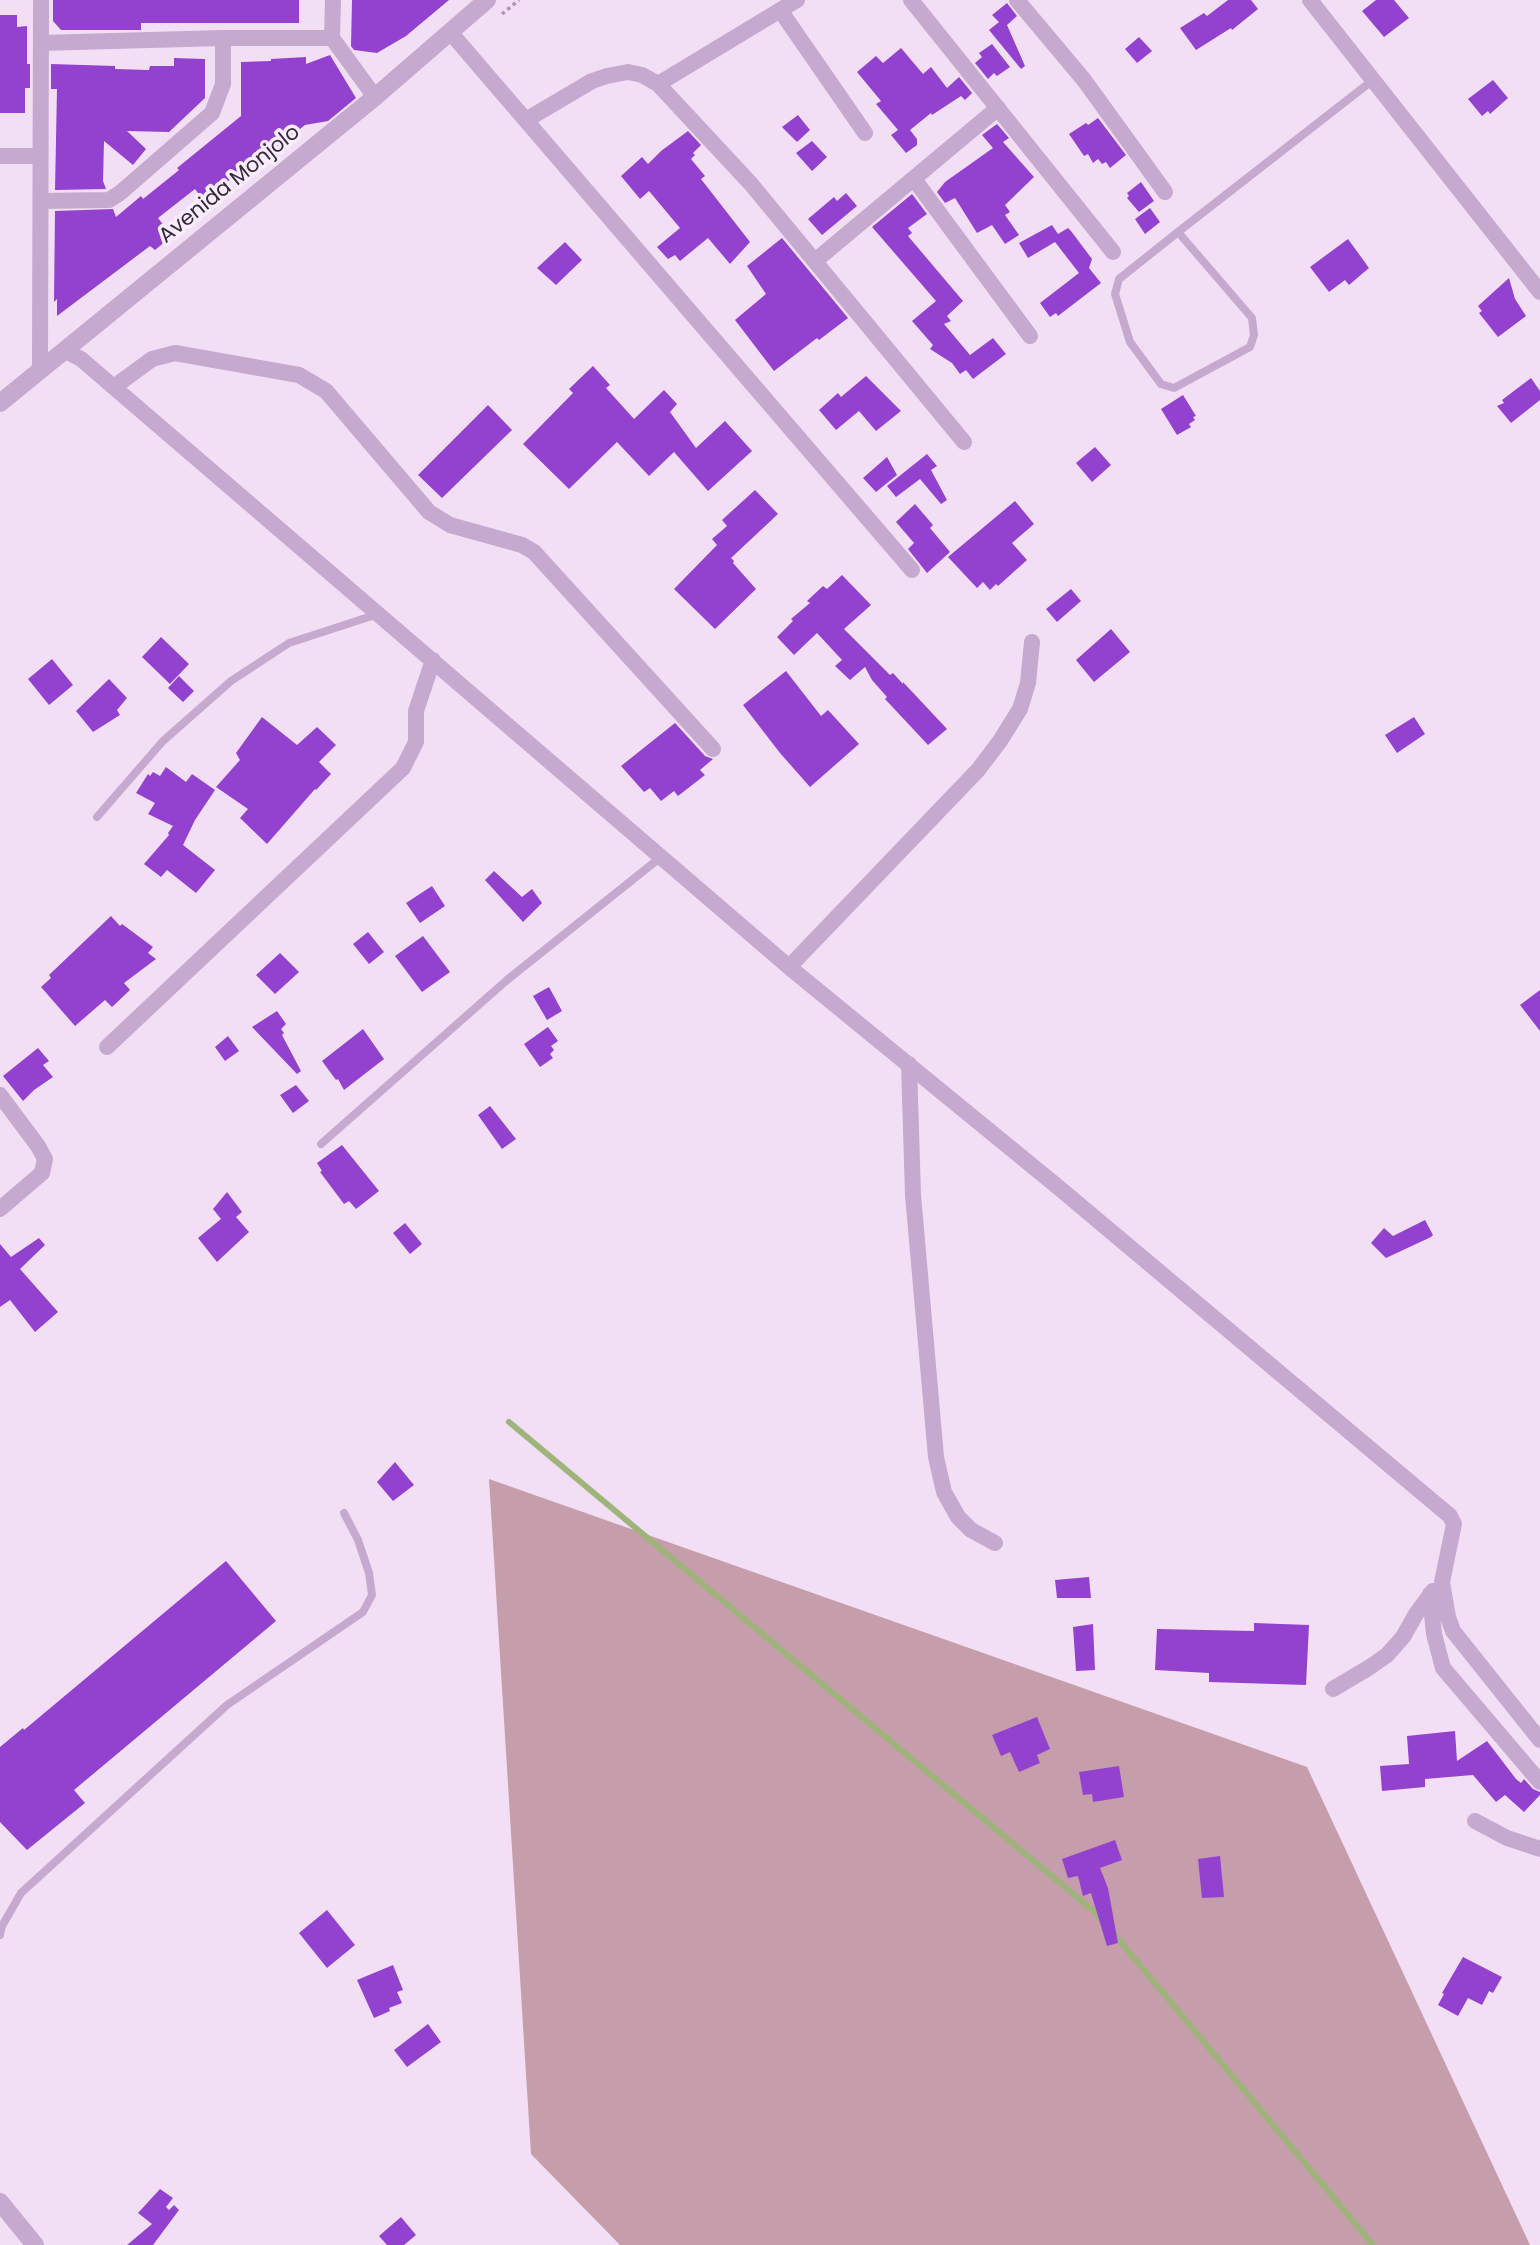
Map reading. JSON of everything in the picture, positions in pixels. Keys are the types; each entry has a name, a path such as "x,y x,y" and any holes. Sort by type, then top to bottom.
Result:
{"street":[{"path":"40,370 41,0"},
{"path":"333,0 332,38 375,97"},
{"name":"Avenida Monjolo","path":"0,403 375,97 487,0"},
{"path":"658,83 797,0"},
{"path":"911,0 1113,252"},
{"path":"1017,0 1084,80 1166,192"},
{"path":"1310,0 1540,292"},
{"path":"780,10 865,133"},
{"path":"450,32 912,570"},
{"path":"41,201 109,200 212,113 223,84 223,38"},
{"path":"41,43 332,38"},
{"path":"526,120 592,81 607,76 628,72 658,83 751,184 964,442"},
{"path":"816,261 998,108"},
{"path":"0,156 39,156"},
{"path":"914,179 1030,336"},
{"path":"64,350 81,359 114,387 789,967 1058,1187 1450,1516 1454,1524 1441,1582 1453,1630 1540,1740"},
{"path":"114,387 152,359 175,353 299,375 326,391 429,512 450,526 522,545 534,552 713,749"},
{"path":"789,967 978,770 1000,741 1020,709 1028,682 1032,642"},
{"path":"107,1047 403,768 416,743 416,711 433,660"},
{"path":"909,1064 914,1195 936,1457 944,1492 958,1517 971,1530 995,1543"},
{"path":"0,1095 45,1159 42,1173 0,1209"},
{"path":"1333,1689 1387,1655 1403,1637 1416,1614 1441,1582"},
{"path":"1430,1594 1434,1634 1443,1668 1540,1782"},
{"path":"1475,1821 1507,1838 1540,1849"},
{"path":"0,2202 36,2245"}],"lane":[{"path":"1178,232 1252,318 1254,335 1250,347 1174,388 1161,384 1130,342 1115,294 1119,279 1178,232 1373,80"},
{"path":"97,817 163,741 232,681 289,643 379,614"},
{"path":"321,1144 507,980 661,857"},
{"path":"1,1928 21,1893 227,1705 363,1612 372,1595 369,1573 358,1540 344,1513"}],"shaded area":[{"path":"489,1479 1307,1767 1530,2245 620,2245 531,2154"}],"building":[{"path":"53,0 299,0 299,23 141,23 141,30 61,30 53,21"},
{"path":"352,0 449,0 406,36 377,53 354,50 351,46"},
{"path":"1228,0 1251,0 1258,9 1232,30 1231,28 1196,50 1180,28 1204,13 1207,16"},
{"path":"1376,0 1394,0 1409,18 1384,37 1362,11"},
{"path":"1007,3 1017,16 1007,25 1025,66 1021,69 989,30 999,22 992,15"},
{"path":"0,15 17,15 17,27 27,26 30,88 25,88 25,113 0,113"},
{"path":"1139,37 1152,51 1137,63 1125,49"},
{"path":"992,44 1010,67 997,76 994,73 988,79 975,63 982,57 979,53"},
{"path":"901,48 923,74 931,67 947,88 959,77 972,93 965,100 961,96 932,115 931,113 910,130 917,139 917,145 906,153 891,135 898,130 876,104 881,101 857,72 876,56 883,63"},
{"path":"330,55 356,98 328,121 305,125 273,151 270,147 204,201 195,189 158,218 172,236 155,250 150,246 57,316 57,299 54,302 55,211 113,209 116,217 141,196 143,199 241,116 241,62 306,57 306,64"},
{"path":"174,58 205,59 205,98 169,132 127,131 146,149 133,165 104,141 103,181 106,189 55,190 57,89 51,89 51,64 149,70 150,66 174,66"},
{"path":"1493,80 1508,98 1490,114 1488,111 1482,116 1468,99"},
{"path":"798,115 810,130 797,142 782,127"},
{"path":"1098,118 1126,155 1110,168 1106,162 1102,164 1098,159 1093,163 1088,154 1084,156 1069,134"},
{"path":"997,124 1009,138 1003,142 1034,177 1005,205 1010,212 1005,215 1019,235 1005,244 992,225 977,233 955,198 945,203 937,192 945,182 993,148 982,135"},
{"path":"688,131 701,145 691,159 705,176 701,179 750,242 730,264 708,238 680,261 675,255 668,259 657,247 680,228 649,191 640,199 621,176 642,157 648,164"},
{"path":"812,141 827,157 812,171 796,153"},
{"path":"1141,182 1154,201 1139,212 1127,198 1127,193"},
{"path":"846,193 857,206 822,235 808,219 834,197 837,201"},
{"path":"912,194 927,214 908,228 912,233 908,236 963,301 947,316 951,321 944,324 970,355 993,338 1006,354 973,379 966,370 960,374 952,363 930,349 933,345 912,321 936,301 872,227"},
{"path":"1150,208 1160,222 1145,234 1135,219"},
{"path":"1052,225 1058,234 1068,228 1071,231 1092,259 1089,268 1101,283 1058,316 1056,313 1050,317 1040,303 1079,273 1055,242 1028,258 1019,243"},
{"path":"782,238 848,318 774,371 735,320 766,294 747,266"},
{"path":"1348,239 1369,268 1349,285 1345,280 1329,292 1310,267"},
{"path":"565,242 582,260 556,285 537,268"},
{"path":"1509,278 1515,299 1526,316 1498,337 1479,313 1482,311 1478,306"},
{"path":"593,366 610,385 606,388 634,419 664,390 677,404 670,412 696,448 725,421 752,451 708,491 674,452 649,476 617,442 569,489 523,444 573,393 569,389"},
{"path":"866,376 901,411 876,431 859,411 836,430 819,410 838,393 841,397"},
{"path":"1531,378 1540,391 1540,400 1511,423 1497,406 1504,403 1502,400"},
{"path":"1183,395 1196,416 1189,424 1191,427 1177,435 1161,409"},
{"path":"488,405 512,430 442,498 418,475"},
{"path":"1095,447 1111,465 1092,482 1076,463"},
{"path":"927,454 937,466 931,470 947,500 941,504 920,479 896,497 887,486"},
{"path":"887,457 897,475 876,492 863,478"},
{"path":"755,490 778,514 731,558 756,589 715,629 674,589 717,545 712,539 727,526 722,520"},
{"path":"1015,501 1034,524 1012,543 1027,560 998,586 996,584 990,590 983,582 977,588 948,557"},
{"path":"915,504 933,525 930,528 950,552 927,573 908,549 914,543 896,522"},
{"path":"842,575 871,605 844,629 890,675 893,673 903,682 947,729 928,745 885,699 887,697 865,667 850,680 835,666 842,660 817,633 794,655 777,637 793,621 791,619 810,603 807,601 823,586 827,589"},
{"path":"1071,589 1081,601 1057,622 1046,609"},
{"path":"1111,629 1130,652 1094,682 1076,660"},
{"path":"161,637 189,664 170,684 142,657"},
{"path":"52,659 73,685 49,705 28,679"},
{"path":"786,671 821,716 828,710 859,744 810,787 743,705"},
{"path":"179,676 194,691 183,702 168,688"},
{"path":"109,679 127,698 117,710 120,715 93,732 76,711"},
{"path":"262,717 297,745 317,727 336,745 319,762 331,774 267,844 240,818 248,809 216,787 240,760 236,753"},
{"path":"1414,717 1425,734 1397,753 1385,735"},
{"path":"675,723 705,756 713,759 700,770 705,775 678,796 674,791 661,801 650,788 644,792 621,766"},
{"path":"166,767 186,782 192,774 215,790 195,820 183,845 215,870 196,893 167,870 161,877 144,864 169,835 173,826 148,814 155,803 136,793 148,774 150,776 153,772 160,776"},
{"path":"494,871 522,897 532,889 542,903 523,922 485,880"},
{"path":"432,886 445,906 420,923 406,903"},
{"path":"111,916 120,926 122,924 153,947 148,953 156,959 124,983 130,990 112,1007 105,1000 75,1026 41,987 51,978 49,975"},
{"path":"368,932 384,952 369,964 353,944"},
{"path":"423,936 450,972 422,992 395,956"},
{"path":"280,953 299,972 275,994 256,975"},
{"path":"549,987 562,1011 547,1020 533,996"},
{"path":"1540,990 1540,1031 1520,1005"},
{"path":"277,1011 286,1024 281,1029 284,1033 282,1035 301,1071 297,1074 252,1027"},
{"path":"548,1027 558,1041 551,1046 554,1050 550,1054 553,1058 540,1067 524,1044"},
{"path":"363,1029 384,1059 344,1090 322,1061"},
{"path":"228,1036 239,1051 225,1061 215,1047"},
{"path":"38,1048 49,1061 43,1065 53,1077 23,1101 3,1076"},
{"path":"296,1085 309,1101 293,1113 280,1095"},
{"path":"490,1106 516,1139 502,1149 478,1115"},
{"path":"342,1145 379,1191 356,1209 349,1201 344,1204 320,1172 322,1171 317,1163"},
{"path":"227,1192 242,1212 236,1217 249,1232 217,1262 198,1238 221,1219 213,1209"},
{"path":"1425,1220 1433,1235 1431,1237 1386,1258 1371,1243 1384,1228 1393,1236"},
{"path":"405,1223 422,1244 410,1254 393,1233"},
{"path":"39,1238 45,1245 20,1269 58,1312 35,1332 10,1300 0,1307 0,1244 11,1257"},
{"path":"395,1462 414,1485 393,1501 377,1482"},
{"path":"226,1561 276,1621 74,1790 85,1803 27,1850 0,1822 0,1747 23,1728 24,1730"},
{"path":"1089,1577 1091,1598 1057,1598 1055,1580"},
{"path":"1254,1623 1309,1625 1306,1685 1209,1682 1209,1673 1155,1670 1157,1629 1254,1631"},
{"path":"1093,1624 1095,1670 1076,1671 1073,1627"},
{"path":"1037,1717 1050,1749 1037,1755 1040,1763 1019,1772 1010,1752 1001,1756 992,1735"},
{"path":"1455,1731 1457,1761 1487,1741 1516,1779 1521,1783 1524,1779 1540,1792 1524,1812 1505,1795 1496,1802 1473,1775 1425,1779 1425,1787 1382,1791 1380,1766 1409,1764 1407,1736"},
{"path":"1119,1766 1124,1797 1093,1802 1092,1794 1083,1795 1079,1772"},
{"path":"1115,1840 1122,1860 1100,1868 1108,1888 1118,1943 1107,1946 1091,1893 1083,1896 1078,1876 1068,1878 1062,1859"},
{"path":"1220,1856 1224,1897 1202,1898 1198,1859"},
{"path":"327,1910 355,1945 327,1968 299,1933"},
{"path":"1463,1957 1502,1977 1493,1993 1489,1991 1482,2005 1468,1998 1458,2016 1438,2005"},
{"path":"393,1965 403,1990 397,1992 402,2003 374,2018 357,1980"},
{"path":"428,2024 441,2042 407,2067 394,2050"},
{"path":"160,2189 173,2198 166,2207 169,2210 174,2205 179,2210 153,2245 127,2245 152,2224 138,2213"},
{"path":"401,2217 416,2235 404,2245 387,2245 379,2236"}],"waterway":[{"path":"509,1422 1096,1913 1102,1921"},
{"path":"1114,1934 1373,2245"}]}
